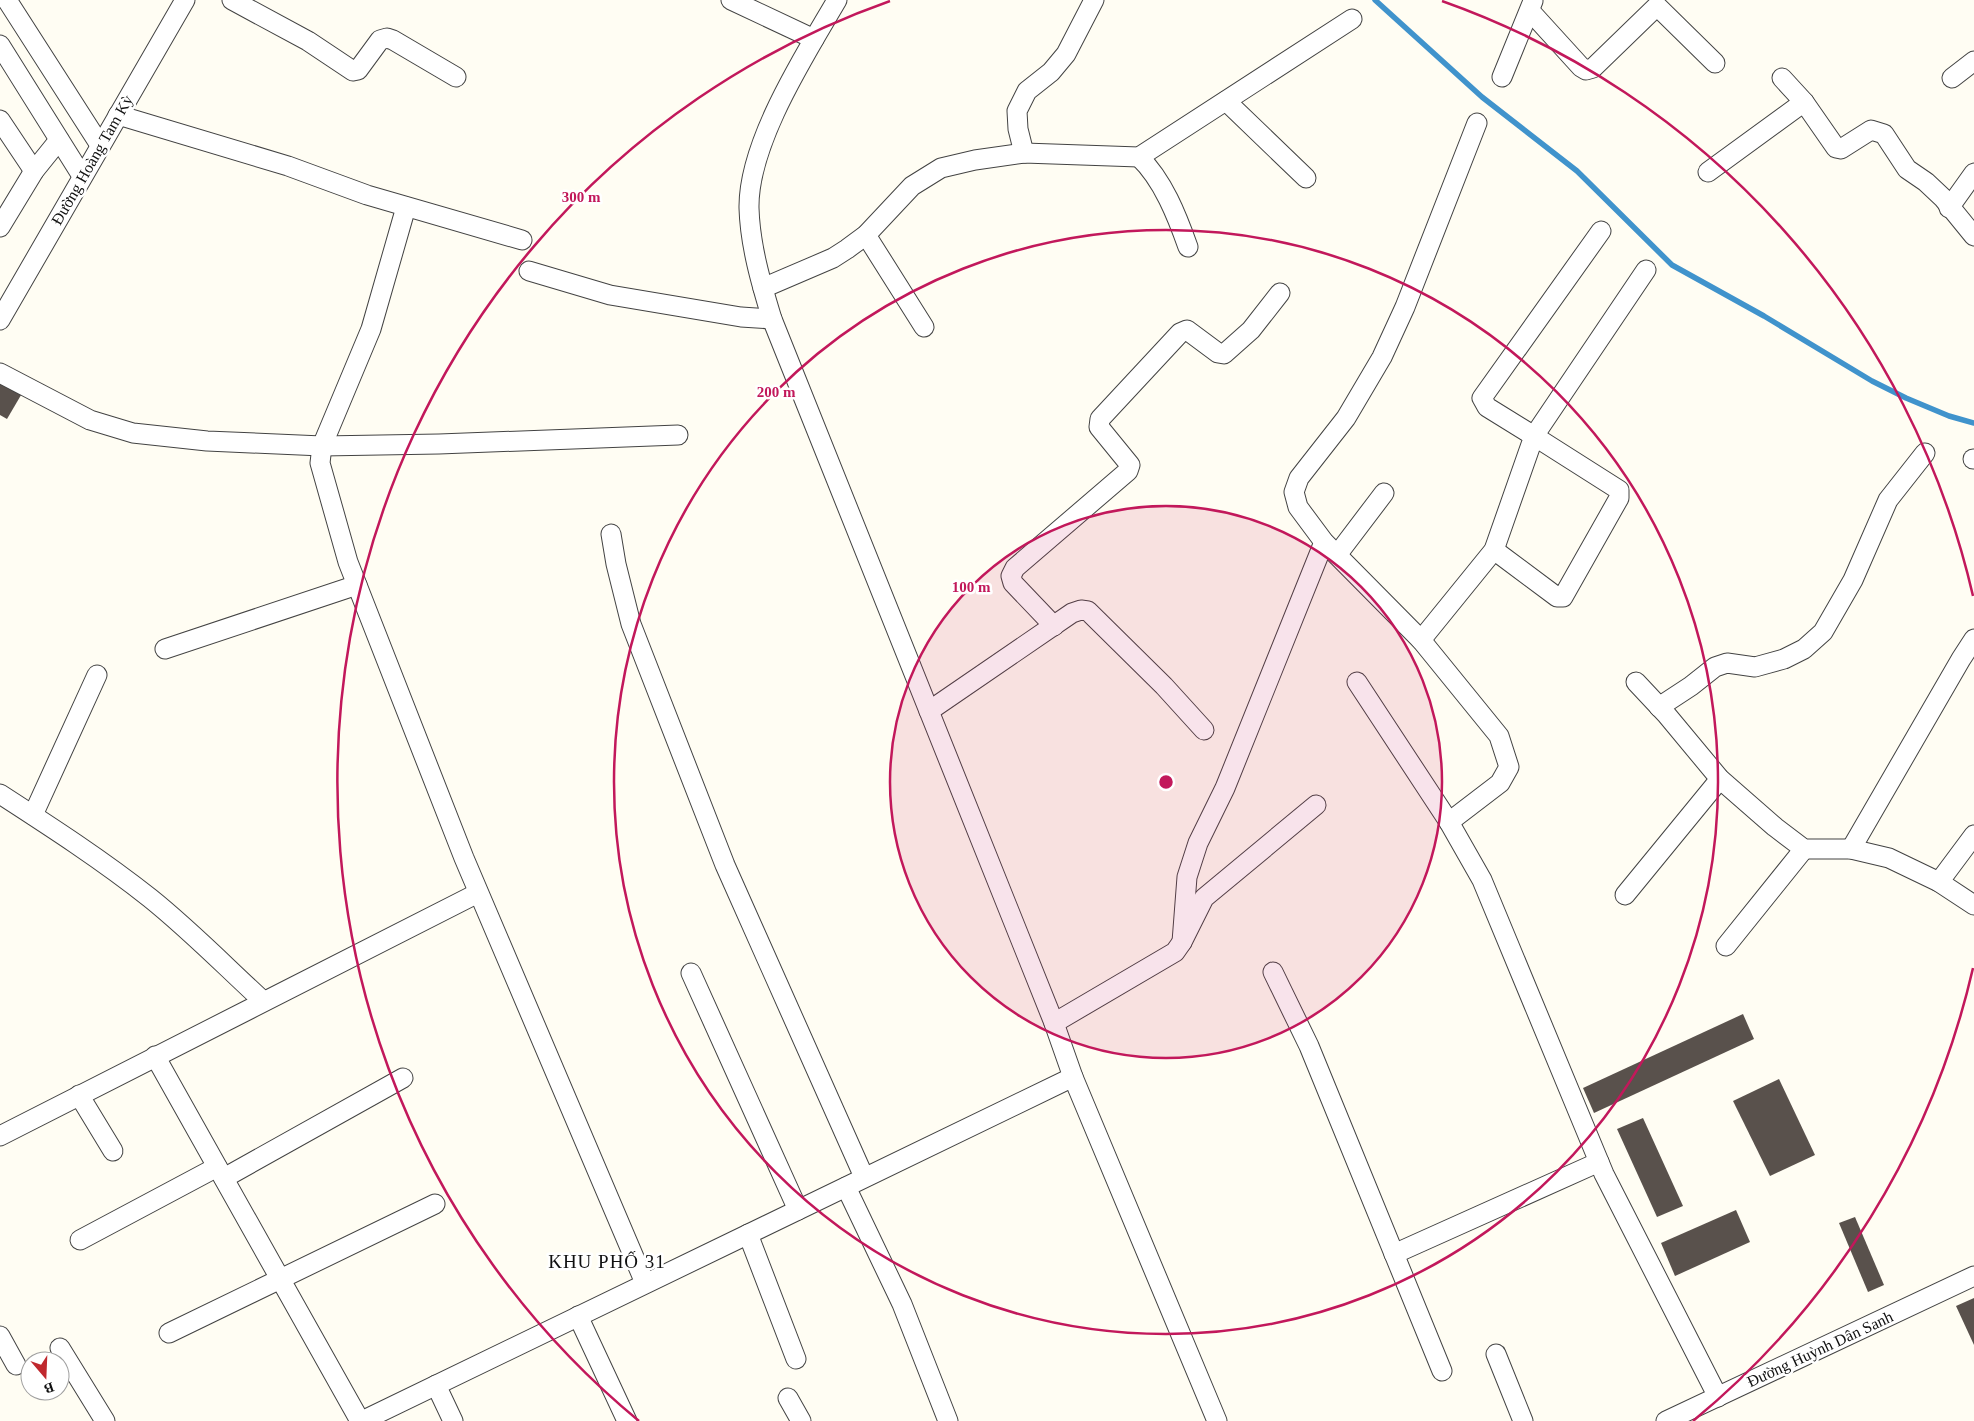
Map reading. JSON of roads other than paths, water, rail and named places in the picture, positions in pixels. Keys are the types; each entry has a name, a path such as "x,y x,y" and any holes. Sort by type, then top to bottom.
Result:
{"street":[{"path":"7,0 100,145"},
{"name":"Đường Hoàng Tam Kỳ","path":"0,320 185,0"},
{"path":"232,0 308,41 353,71 358,70 380,40 387,38 456,77"},
{"path":"731,0 814,39"},
{"path":"837,0 770,122 752,180 749,207 753,244 763,288 772,319 1054,1023 1073,1077 1217,1421"},
{"path":"1024,154 1018,129 1017,111 1027,91 1051,72 1066,54 1094,0"},
{"path":"1502,77 1532,6 1581,67 1586,70 1593,68 1658,3 1715,63"},
{"path":"763,288 832,258 866,236 912,186 941,168 974,160 1024,154 1139,157 1352,19"},
{"path":"0,46 82,176"},
{"path":"1952,78 1974,61"},
{"path":"1782,78 1804,102 1836,148 1841,149 1871,130 1884,134 1907,168 1943,198 1974,236"},
{"path":"1226,101 1306,178"},
{"path":"1708,172 1804,102"},
{"path":"118,115 288,166 367,195 522,240"},
{"path":"0,120 34,171"},
{"path":"1449,822 1500,783 1509,767 1499,736 1421,640 1330,549 1298,507 1294,492 1299,478 1346,418 1382,357 1405,307 1477,123"},
{"path":"0,227 34,171 59,140"},
{"path":"1139,157 1146,164 1163,190 1180,224 1188,247"},
{"path":"1950,208 1974,173"},
{"path":"406,207 371,329 322,446 320,463 348,562 478,893 645,1284"},
{"path":"1494,550 1556,597 1562,597 1620,498 1619,490 1487,408 1482,398 1601,231"},
{"path":"866,236 924,327"},
{"path":"1421,640 1494,550 1534,436 1646,270"},
{"path":"529,271 610,295 741,317 772,319"},
{"path":"1054,626 1013,583 1011,576 1015,568 1128,471 1130,465 1099,427 1100,419 1180,333 1187,330 1218,353 1224,354 1252,330 1280,294"},
{"path":"0,373 90,420 133,433 207,441 322,446 439,444 678,434"},
{"path":"1659,707 1691,686 1715,667 1727,663 1755,667 1784,659 1804,648 1823,632 1853,580 1888,500 1925,453"},
{"path":"1182,942 1187,877 1198,843 1225,788 1330,549 1384,493"},
{"path":"611,534 616,564 631,624 725,865 864,1178"},
{"path":"164,649 357,586"},
{"path":"929,711 1072,613 1081,610 1088,612 1164,686 1204,730"},
{"path":"1851,849 1967,663 1974,639"},
{"path":"33,815 97,675"},
{"path":"1357,682 1449,822 1482,880 1599,1162 1718,1397"},
{"path":"1636,682 1720,779 1775,827 1804,849 1851,849 1889,858 1939,882 1974,905"},
{"path":"1625,895 1720,779"},
{"path":"0,794 82,848 150,898 189,931 263,1001"},
{"path":"1054,1023 1175,952 1204,898 1316,805"},
{"path":"1939,882 1974,835"},
{"path":"1726,946 1804,849"},
{"path":"0,1136 478,893"},
{"path":"1273,972 1309,1046 1442,1371"},
{"path":"691,973 798,1210"},
{"path":"155,1056 361,1421 1073,1077"},
{"path":"80,1240 221,1172 403,1078"},
{"path":"79,1095 113,1151"},
{"path":"1394,1254 1599,1162"},
{"path":"846,1187 902,1304 948,1421"},
{"path":"169,1333 435,1204"},
{"path":"748,1234 796,1359"},
{"name":"Đường Huỳnh Dân Sanh","path":"1666,1421 1974,1276"},
{"path":"578,1316 627,1421"},
{"path":"0,1336 16,1365"},
{"path":"60,1348 105,1421"},
{"path":"1496,1354 1523,1421"},
{"path":"436,1385 453,1421"},
{"path":"788,1398 801,1421"}],"waterway":[{"path":"1375,0 1482,97 1577,171 1672,265 1764,316 1872,381 1949,416 1974,423"}],"district":[{"name":"KHU PHỐ 31","path":"607,1261"}]}
